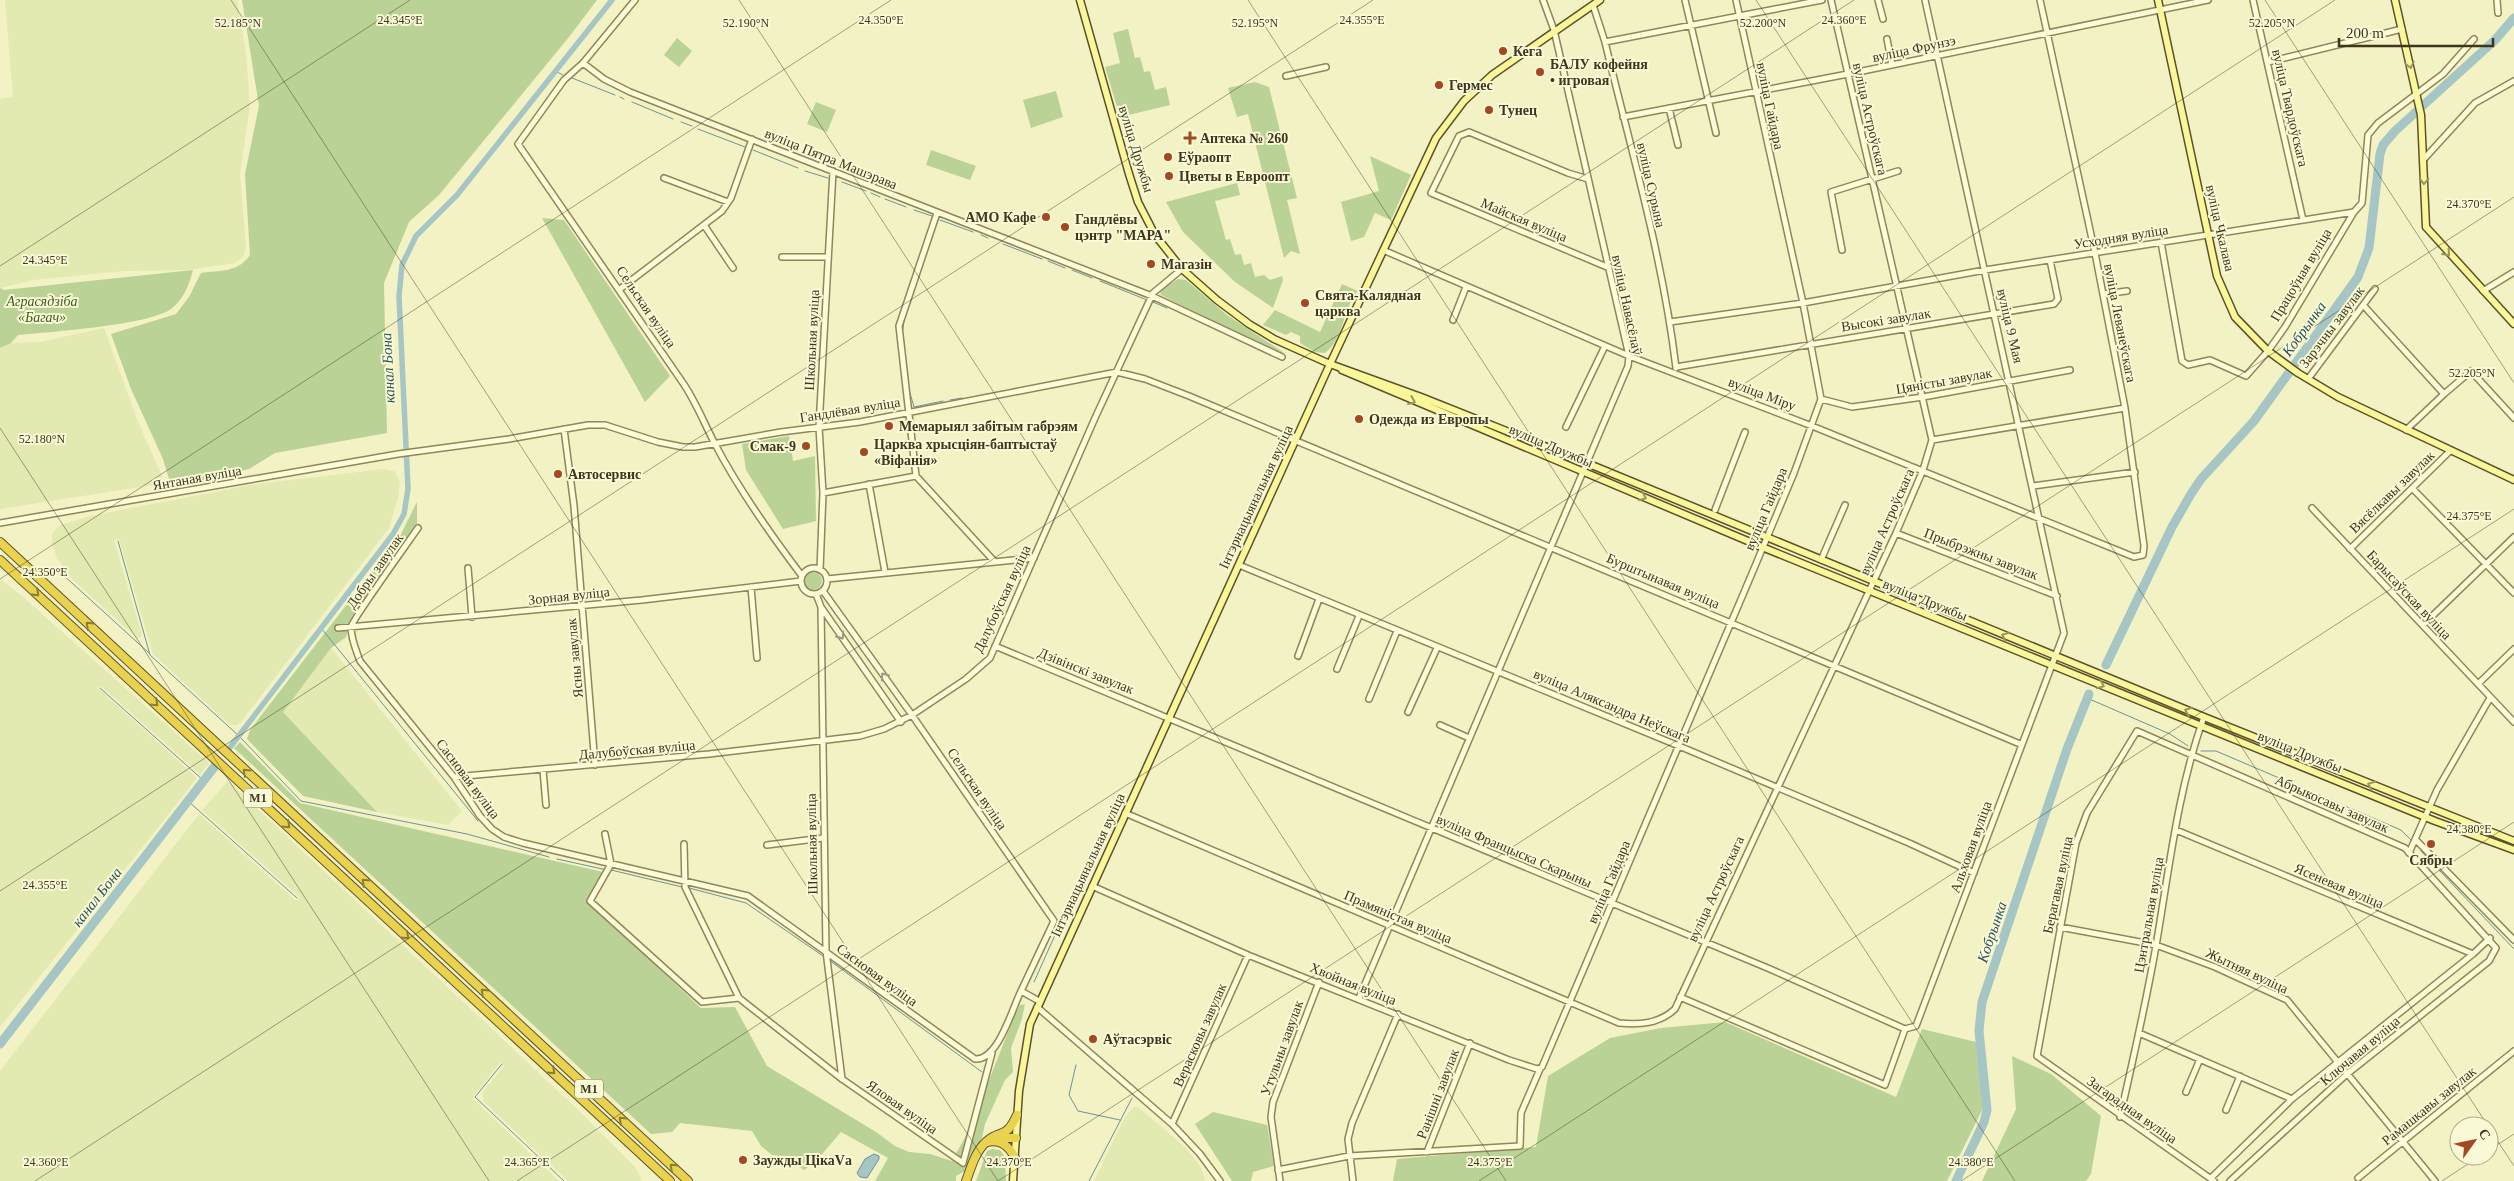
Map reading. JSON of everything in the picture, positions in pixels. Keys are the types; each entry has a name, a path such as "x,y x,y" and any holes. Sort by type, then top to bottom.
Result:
{"highway":[{"name":"М1","path":"0,542 688,1181"},
{"name":"М1","path":"0,560 670,1181"},
{"path":"985,1142 1004,1134 1011,1128 1017,1115"},
{"path":"966,1181 976,1155 985,1142 992,1139 1016,1138"},
{"path":"985,1142 995,1140 1010,1148 1015,1158"}],"main road":[{"name":"вуліца Дружбы","path":"1080,0 1123,156 1138,202 1155,235 1182,268 1217,300 1249,324 1274,339 1359,379 1762,547 2374,796 2514,850"},
{"name":"Інтэрнацыянальная вуліца","path":"1013,1181 1022,1067 1030,1024 1038,1004 1330,364 1436,138 1453,113 1492,75 1554,30 1600,0"},
{"name":"вуліца Чкалава","path":"2158,0 2217,276 2235,317 2268,351 2308,379 2406,430 2514,480"},
{"path":"2395,0 2421,115 2424,159 2424,211 2427,229 2514,324"},
{"name":"вуліца Дружбы","path":"1330,364 1412,393 1586,463 2204,718 2514,841"},
{"path":"1533,452 1578,467 1586,463"},
{"path":"1582,472 1590,469 1640,485"},
{"path":"1710,524 1759,541 1766,537"},
{"path":"1762,547 1769,543 1797,554 1819,559"},
{"path":"1817,568 1866,584 1873,581"},
{"path":"1869,590 1877,587 1926,604"},
{"path":"1997,642 2047,660 2054,656"},
{"path":"2051,665 2060,662 2102,676"},
{"path":"2201,726 2210,723 2253,737"},
{"path":"2374,796 2423,811 2429,808"},
{"path":"2426,816 2434,813 2462,825 2482,829"}],"street":[{"path":"583,62 634,0"},
{"name":"вуліца Навасёлаў","path":"1359,998 1550,546 1623,380 1629,356 1554,30 1543,0"},
{"path":"1685,0 1716,133"},
{"name":"вуліца Гайдара","path":"1570,1002 1731,622 1822,399 1804,303 1754,92 1736,0"},
{"path":"1605,42 1822,0"},
{"name":"вуліца Астроўскага","path":"1664,1019 1675,1009 1776,788 1896,534 1923,470 1932,440 1831,0"},
{"path":"1878,0 1883,19"},
{"name":"вуліца 9 Мая","path":"1925,0 2057,596 2064,633 2054,656"},
{"name":"вуліца Леванеўскага","path":"2040,0 2095,253 2125,408 2144,551 2140,557 2134,557"},
{"name":"вуліца Фрунзэ","path":"1623,117 1848,74 2208,0"},
{"name":"вуліца Твардоўскага","path":"2253,0 2303,220"},
{"path":"2498,0 2498,13"},
{"name":"вуліца Сурына","path":"1593,5 1605,42 1670,322 1676,373"},
{"path":"2268,62 2402,29"},
{"path":"1888,39 1892,65"},
{"path":"2354,212 2362,203 2368,135 2378,123 2416,92 2443,74 2474,39"},
{"name":"вуліца Пятра Машэрава","path":"583,62 604,79 630,92 1152,296 1282,357"},
{"name":"Сельская вуліца","path":"583,62 564,80 518,144 620,289 696,402 714,444 745,494 802,578"},
{"path":"1286,76 1326,67"},
{"path":"2424,159 2475,103 2514,82"},
{"path":"1669,108 1678,145"},
{"name":"Майская вуліца","path":"1588,179 1568,173 1469,132 1459,136 1431,193 1608,267"},
{"path":"620,289 722,211 728,202 752,139"},
{"name":"Школьная вуліца","path":"820,570 823,493 819,427 833,171"},
{"path":"1842,250 1831,192 1898,171"},
{"path":"664,178 728,202"},
{"name":"Усходняя вуліца","path":"1670,322 1804,303 1985,270 2354,212"},
{"name":"Працоўная вуліца","path":"2161,242 2184,364 2210,360 2246,376 2268,351 2354,212"},
{"path":"937,213 899,326 916,476 994,561"},
{"path":"704,225 732,268"},
{"name":"вуліца Міру","path":"1383,250 1629,356 1923,470 2040,521 2134,557"},
{"path":"782,256 828,257"},
{"name":"Высокі завулак","path":"1676,367 1996,315 2057,302 2050,260"},
{"name":"Далубоўская вуліца","path":"454,777 760,749 860,736 901,722 966,679 990,658 1152,296 1182,268"},
{"path":"2482,291 2514,272"},
{"path":"1453,320 1466,287"},
{"name":"Зарэчны завулак","path":"2308,379 2375,289"},
{"path":"2103,294 2127,291"},
{"path":"2364,306 2444,394"},
{"path":"1566,427 1605,346"},
{"name":"Цяністы завулак","path":"1822,399 1852,407 1923,397 2070,370"},
{"path":"2406,430 2444,394 2472,371 2514,418"},
{"name":"Гандлёвая вуліца","path":"398,454 509,439 596,424 683,447 714,444 910,412 1117,372 1145,379 1296,441"},
{"path":"1932,440 2125,408"},
{"name":"Ясны завулак","path":"564,429 574,506 596,765"},
{"path":"1715,510 1745,432"},
{"name":"Бурштынавая вуліца","path":"1296,441 2020,744"},
{"name":"Вясёлкавы завулак","path":"2350,549 2450,451"},
{"name":"Янтаная вуліца","path":"0,522 398,454"},
{"path":"2033,486 2135,472"},
{"path":"823,493 916,476"},
{"path":"869,484 885,572"},
{"path":"2412,488 2514,593"},
{"path":"1819,559 1845,505"},
{"name":"Барысаўская вуліца","path":"2312,508 2514,722"},
{"name":"Добры завулак","path":"352,627 358,612 372,596 418,528"},
{"name":"Прыбрэжны завулак","path":"1896,534 2057,596"},
{"path":"2423,625 2514,538"},
{"path":"827,579 1034,558"},
{"name":"вуліца Аляксандра Неўскага","path":"1239,565 1678,746 1909,843 1974,873"},
{"path":"468,568 472,617"},
{"name":"Зорная вуліца","path":"338,628 472,617 751,587 802,578 810,569 820,570"},
{"path":"820,570 827,579"},
{"path":"802,578 804,590 816,594 823,591 827,579"},
{"path":"751,587 757,658"},
{"name":"Сельская вуліца","path":"823,591 1054,922 1021,991"},
{"path":"816,594 821,607 901,722"},
{"path":"1298,656 1320,599"},
{"name":"Школьная вуліца","path":"821,607 826,951 842,1079"},
{"path":"1338,669 1359,616"},
{"name":"Сасновая вуліца","path":"352,627 354,645 360,661 454,777 480,816 504,838 748,896 968,1055 981,1059 992,1052"},
{"path":"1369,700 1397,631"},
{"name":"Дзівінскі завулак","path":"995,646 1169,718"},
{"path":"1408,712 1437,648"},
{"path":"2478,684 2514,649"},
{"path":"2051,665 2054,656"},
{"name":"Альховая вуліца","path":"1905,1029 1916,1026 2051,665"},
{"path":"2409,853 2449,769 2490,698"},
{"name":"вуліца Францыска Скарыны","path":"1169,718 1905,1029"},
{"name":"Цэнтральная вуліца","path":"2120,1117 2139,1033 2176,830 2192,755 2204,718"},
{"path":"1440,725 1469,738"},
{"name":"Абрыкосавы завулак","path":"2137,731 2405,848 2490,938"},
{"name":"Берагавая вуліца","path":"2037,1056 2076,843 2087,813 2137,731"},
{"path":"543,770 546,805"},
{"name":"Прамяністая вуліца","path":"1126,813 1619,1024 1635,1025 1664,1019"},
{"name":"Ясеневая вуліца","path":"2176,830 2473,954"},
{"path":"605,834 611,864 590,901 702,1002 739,998"},
{"path":"767,845 823,838"},
{"path":"2416,840 2514,940"},
{"name":"Яловая вуліца","path":"684,844 685,887 739,998 842,1079 963,1163 992,1052"},
{"name":"Хвойная вуліца","path":"1092,886 1248,955 1359,998 1509,1060 1540,1069"},
{"name":"Жытняя вуліца","path":"2060,926 2156,945 2215,967 2287,1000 2435,1181"},
{"path":"2473,954 2490,938"},
{"name":"Ключавая вуліца","path":"2230,1181 2347,1074 2489,961 2496,948 2490,938"},
{"name":"Ключавая вуліца","path":"2212,1180 2292,1099 2336,1061 2473,954"},
{"name":"Верасковы завулак","path":"1172,1124 1248,955"},
{"name":"Утульны завулак","path":"1280,1181 1271,1117 1274,1102 1318,982"},
{"path":"992,1052 1021,991 1172,1124 1200,1154 1220,1181"},
{"path":"1680,997 1885,1085 1905,1029"},
{"path":"1278,1170 1349,1156 1520,1146 1521,1112 1570,1002"},
{"path":"1353,1181 1348,1139 1352,1123 1398,1014"},
{"path":"2139,1033 2292,1099"},
{"name":"Ранішні завулак","path":"1427,1152 1470,1043"},
{"name":"Рамашкавы завулак","path":"2358,1178 2514,1051"},
{"name":"Загарадная вуліца","path":"2037,1056 2120,1117 2212,1180"},
{"path":"2186,1092 2200,1059"},
{"path":"2226,1110 2240,1076"}],"green space":[{"path":"5,0 237,0 246,54 250,105 240,174 246,248 243,257 235,263 187,270 124,271 33,280 0,288 0,99 13,97"},
{"path":"242,0 597,0 569,37 439,195 409,222 384,283 387,433 275,453 249,469 172,488 163,459 131,389 111,334 176,314 189,297 201,273 234,268 245,261 250,255 245,174 259,106"},
{"path":"1128,29 1135,58 1140,57 1144,72 1150,71 1155,90 1166,87 1170,105 1120,117 1105,67 1120,63 1113,33"},
{"path":"677,38 692,51 679,67 664,55"},
{"path":"1255,82 1269,87 1297,198 1287,200 1300,254 1291,251 1284,258 1248,114 1237,117 1228,88"},
{"path":"1056,91 1063,117 1031,128 1023,100"},
{"path":"816,102 836,110 827,132 807,124"},
{"path":"931,150 976,166 970,180 926,165"},
{"path":"1370,156 1411,175 1391,220 1375,213 1364,237 1351,241 1341,202 1379,191"},
{"path":"1237,183 1240,195 1215,201 1226,240 1230,239 1235,255 1241,254 1244,265 1251,263 1255,277 1264,275 1270,280 1282,276 1283,280 1273,308 1235,282 1183,232 1166,202"},
{"path":"542,218 564,220 670,376 645,402"},
{"name":"Аграсядзіба «Багач»","path":"193,270 183,296 171,309 160,315 98,327 18,335 11,343 0,348 0,288 4,290"},
{"path":"1178,279 1186,280 1227,315 1283,352 1281,356 1161,295 1160,290"},
{"path":"1342,284 1358,291 1349,306 1336,340 1325,353 1315,352 1300,343 1300,336 1291,332 1286,335 1263,325 1275,310 1320,332"},
{"path":"104,328 138,422 165,483 0,509 0,348 11,343 40,342"},
{"path":"789,436 793,461 815,456 816,521 783,529 746,470 742,444"},
{"path":"384,469 394,471 400,482 398,498 389,528 237,725 230,725 153,654 119,539 114,540 142,635 138,639 71,578 57,558 52,544 52,533 61,525 90,516 256,484"},
{"path":"417,502 417,523 351,618 346,637 331,648 283,712 377,812 303,796 247,739 250,730 401,534"},
{"path":"809,572 817,572 822,577 820,588 809,590 804,585 804,577"},
{"path":"0,579 21,595 209,763 200,774 101,686 97,687 197,778 0,1027"},
{"path":"331,648 462,811 448,825 377,812 283,712"},
{"path":"240,742 300,803 603,872 586,900 701,1008 735,1007 767,1066 876,1132 895,1146 909,1152 930,1154 952,1161 970,1128 1014,1017 1020,1005 1025,1004 1022,1019 1011,1048 1013,1072 1005,1080 985,1124 982,1138 965,1171 956,1176 956,1181 875,1181 888,1158 841,1132 817,1160 804,1170 783,1156 772,1155 761,1146 752,1131 680,1123 672,1132 651,1134 234,748"},
{"path":"228,781 577,1109 636,1168 642,1181 568,1181 483,1101 483,1092 504,1066 501,1062 472,1098 559,1181 0,1181 0,1071 199,814 295,900 299,900 298,896 202,810"},
{"path":"1725,1022 1896,1097 1922,1029 1976,1042 1985,1104 1947,1181 1393,1181 1397,1159 1536,1147 1548,1076 1610,1038 1661,1028"},
{"path":"2012,1056 2051,1074 2101,1116 2091,1174 2086,1181 1982,1181 2016,1109"},
{"path":"1134,1107 1138,1107 1185,1147 1200,1166 1206,1181 1094,1181 1125,1117"},
{"path":"1213,1112 1267,1125 1274,1166 1253,1172 1251,1181 1232,1181 1195,1124"},
{"path":"992,1149 1000,1150 1005,1157 1006,1181 976,1181 987,1151"}],"water":[{"path":"874,1154 879,1156 879,1159 867,1178 860,1177 857,1173 865,1159"}],"waterway":[{"name":"канал Бона","path":"228,750 393,534 404,514 408,489 399,296 402,265 416,236 457,195 612,0"},
{"name":"Кобрынка","path":"2106,665 2172,527 2191,494 2201,479 2254,421 2358,277 2369,248 2380,154 2383,145 2395,131 2495,40 2514,18"},
{"name":"канал Бона","path":"555,71 563,75"},
{"path":"572,78 615,95"},
{"path":"620,97 624,99"},
{"path":"632,102 673,119"},
{"path":"681,122 692,126"},
{"path":"698,129 745,147"},
{"path":"753,150 798,168"},
{"path":"805,171 828,178"},
{"path":"842,182 866,191"},
{"path":"871,193 880,197"},
{"path":"885,199 906,207"},
{"path":"914,210 932,216"},
{"path":"940,220 973,232"},
{"path":"931,239 935,228"},
{"path":"981,235 988,238"},
{"path":"1003,244 1042,259"},
{"path":"925,258 929,246"},
{"path":"1048,261 1065,268"},
{"path":"1072,270 1092,278"},
{"path":"1100,281 1147,300"},
{"path":"1153,302 1167,308"},
{"path":"903,329 904,321"},
{"path":"903,336 904,343"},
{"path":"905,353 907,373"},
{"path":"1009,390 1017,388"},
{"path":"982,395 1003,391"},
{"path":"910,393 914,407 943,401"},
{"path":"950,400 962,398"},
{"path":"118,541 150,655 239,736 301,801 467,834 549,857"},
{"path":"61,573 149,653"},
{"path":"321,628 478,821"},
{"path":"100,688 203,780"},
{"name":"Кобрынка","path":"1956,1181 1984,1122 1987,1110 1979,1031 1982,1002 2067,749 2089,694"},
{"path":"2087,698 2170,734 2188,746"},
{"path":"2201,751 2216,751 2401,830 2412,841"},
{"name":"канал Бона","path":"0,1044 215,766"},
{"path":"188,801 297,898"},
{"path":"2421,851 2514,949"},
{"path":"557,859 607,870"},
{"path":"611,870 682,887"},
{"path":"689,888 746,903 826,958"},
{"path":"1034,982 1064,915"},
{"path":"829,960 982,1072"},
{"path":"502,1064 475,1097 564,1181"},
{"path":"1076,1065 1069,1095 1078,1111 1120,1120"},
{"path":"1089,1181 1132,1098"}],"place":[{"name":"Кега","path":"1503,51"},
{"name":"БАЛУ кофейня • игровая","path":"1540,72"},
{"name":"Гермес","path":"1439,85"},
{"name":"Тунец","path":"1489,110"},
{"name":"Аптека № 260","path":"1190,138"},
{"name":"Еўраопт","path":"1168,157"},
{"name":"Цветы в Евроопт","path":"1169,176"},
{"name":"AMO Кaфе","path":"1046,217"},
{"name":"Гандлёвы цэнтр \"МАРА\"","path":"1065,227"},
{"name":"Магазін","path":"1151,264"},
{"name":"Свята-Калядная царква","path":"1305,303"},
{"name":"Одежда из Европы","path":"1359,419"},
{"name":"Мемарыял забітым габрэям","path":"889,426"},
{"name":"Смак-9","path":"806,446"},
{"name":"Царква хрысціян-баптыстаў «Віфанія»","path":"864,452"},
{"name":"Автосервис","path":"558,474"},
{"name":"Сябры","path":"2431,844"},
{"name":"Аўтасэрвіс","path":"1093,1039"},
{"name":"Заужды ЦікаVа","path":"743,1160"}]}
